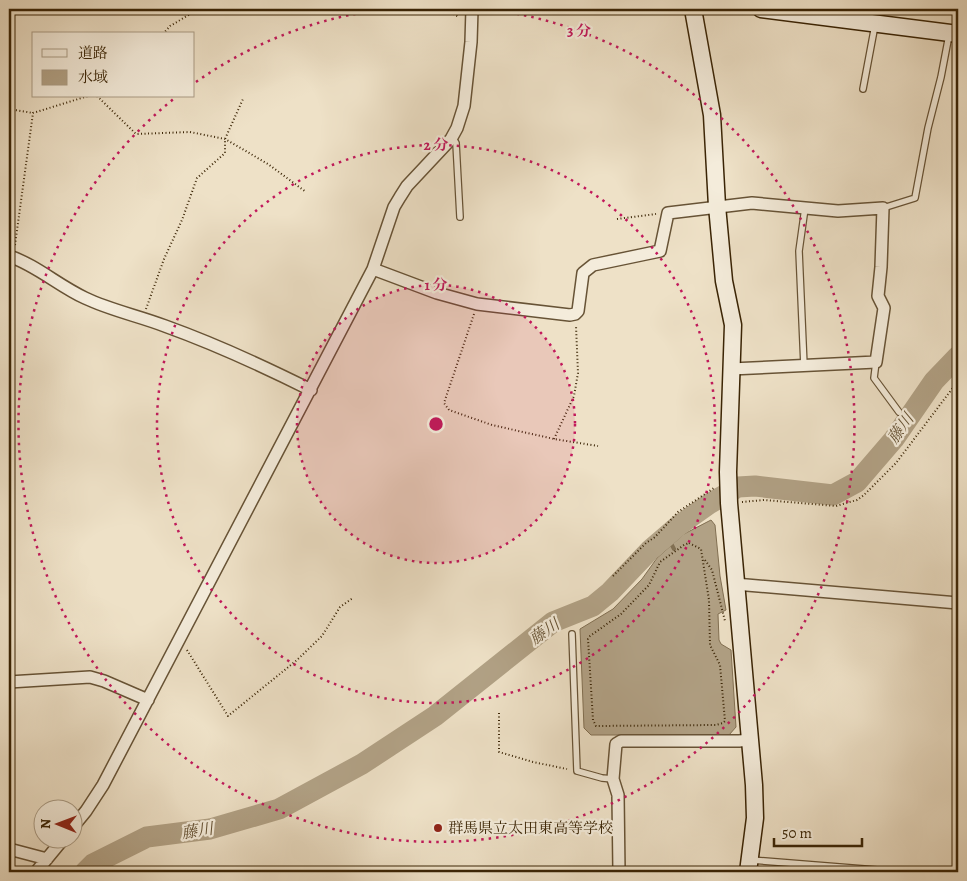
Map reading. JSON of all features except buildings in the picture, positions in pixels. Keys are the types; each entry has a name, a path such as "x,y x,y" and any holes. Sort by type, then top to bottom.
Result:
{"street":[{"path":"693,9 712,115 717,206 724,280 733,324 728,480 735,584 754,785 755,818 748,866"},
{"path":"761,9 954,33"},
{"path":"82,817 103,785 373,269 394,207 407,186 452,137 461,119 471,42 472,14"},
{"path":"373,269 438,293 477,304 570,315 578,311 582,273 593,265 660,251 668,213 752,203 838,211 883,208 878,296 884,308 876,362 731,369"},
{"path":"11,257 32,267 86,299 143,318 252,360 311,390"},
{"path":"735,584 958,603"},
{"path":"9,682 90,677 104,680 148,700"},
{"path":"619,872 618,795 613,778 616,744 621,741 750,740"},
{"path":"36,872 56,848"},
{"path":"9,849 47,858"}],"lane":[{"path":"862,89 876,23"},
{"path":"883,208 915,198 928,128 954,33"},
{"path":"452,137 456,143 460,217"},
{"path":"804,366 799,251 805,208"},
{"path":"876,362 874,378 899,412"},
{"path":"572,634 577,771 602,778 613,778"},
{"path":"957,872 958,862"},
{"path":"748,866 902,872"}],"path":[{"path":"165,32 170,26 199,9"},
{"path":"444,9 459,17 472,14"},
{"path":"9,109 33,113 82,98"},
{"path":"99,98 136,134 190,132 225,139 268,164 306,192"},
{"path":"143,318 164,259 182,220 197,178 225,153 225,139 243,99"},
{"path":"9,284 11,257 33,113"},
{"path":"617,218 668,213"},
{"path":"477,304 444,403 449,410 492,425 598,446"},
{"path":"554,438 576,388 578,373 575,314"},
{"path":"729,501 764,500 836,506 857,500 896,463 958,381"},
{"path":"613,576 646,543 655,537 678,512 709,490 728,480"},
{"path":"703,558 709,600 710,645 720,665 725,721 723,724 716,725 596,726 593,720 588,639 621,614 649,586 660,562 684,545 689,543 702,549 703,558 712,570 725,624"},
{"path":"180,640 228,716 297,660 322,636 340,607 353,598"},
{"path":"499,713 499,752 533,762 577,771"}],"water":[{"path":"711,520 715,525 720,576 726,610 718,614 719,640 721,644 731,650 736,727 729,735 591,735 584,728 580,629 613,609 642,579 657,558 684,534"}],"waterway":[{"name":"藤川","path":"85,872 93,864 147,837 210,829 279,809 362,764 435,716 553,622 593,606 610,592 650,550 678,526 709,504 738,487 755,486 833,495 857,482 894,439 934,381 958,356"},
{"name":"藤川","path":"709,504 709,511"},
{"path":"667,536 674,549"}],"place":[{"name":"群馬県立太田東高等学校","path":"438,828"}]}
